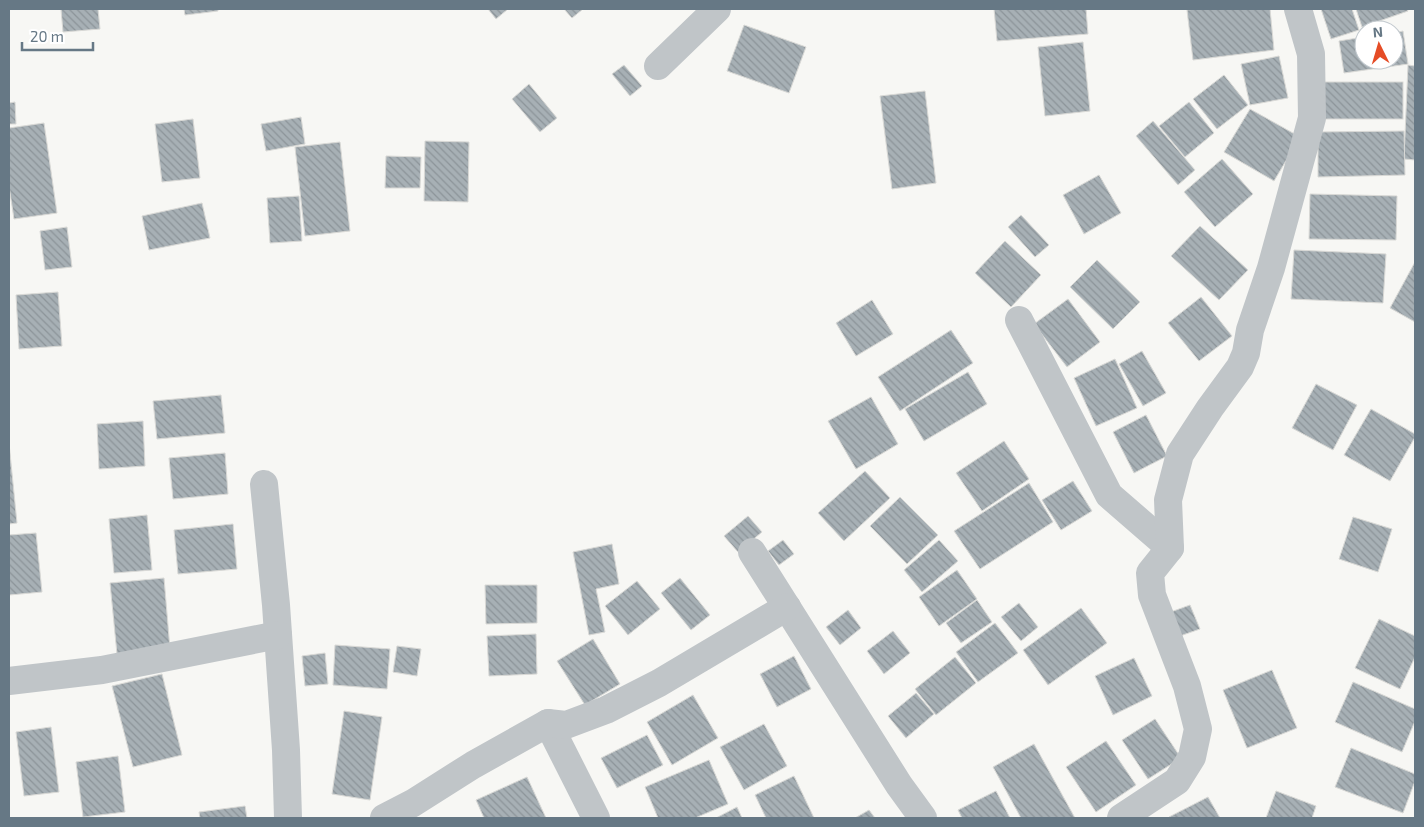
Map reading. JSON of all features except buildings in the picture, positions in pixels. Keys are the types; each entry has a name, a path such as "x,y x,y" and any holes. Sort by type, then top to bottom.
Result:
{"street":[{"path":"658,66 717,9"},
{"path":"1121,818 1177,781 1192,757 1198,729 1187,686 1152,595 1150,573 1170,548 1168,500 1180,454 1205,415 1240,367 1246,353 1250,330 1271,268 1312,118 1311,54 1298,9"},
{"path":"1019,320 1109,495 1170,548"},
{"path":"264,484 278,635 286,750 288,818"},
{"path":"752,552 899,785 923,818"},
{"path":"384,818 413,803 473,765 548,723 566,725 606,710 659,683 786,607"},
{"path":"9,681 102,670 278,635"},
{"path":"548,723 596,818"}]}
